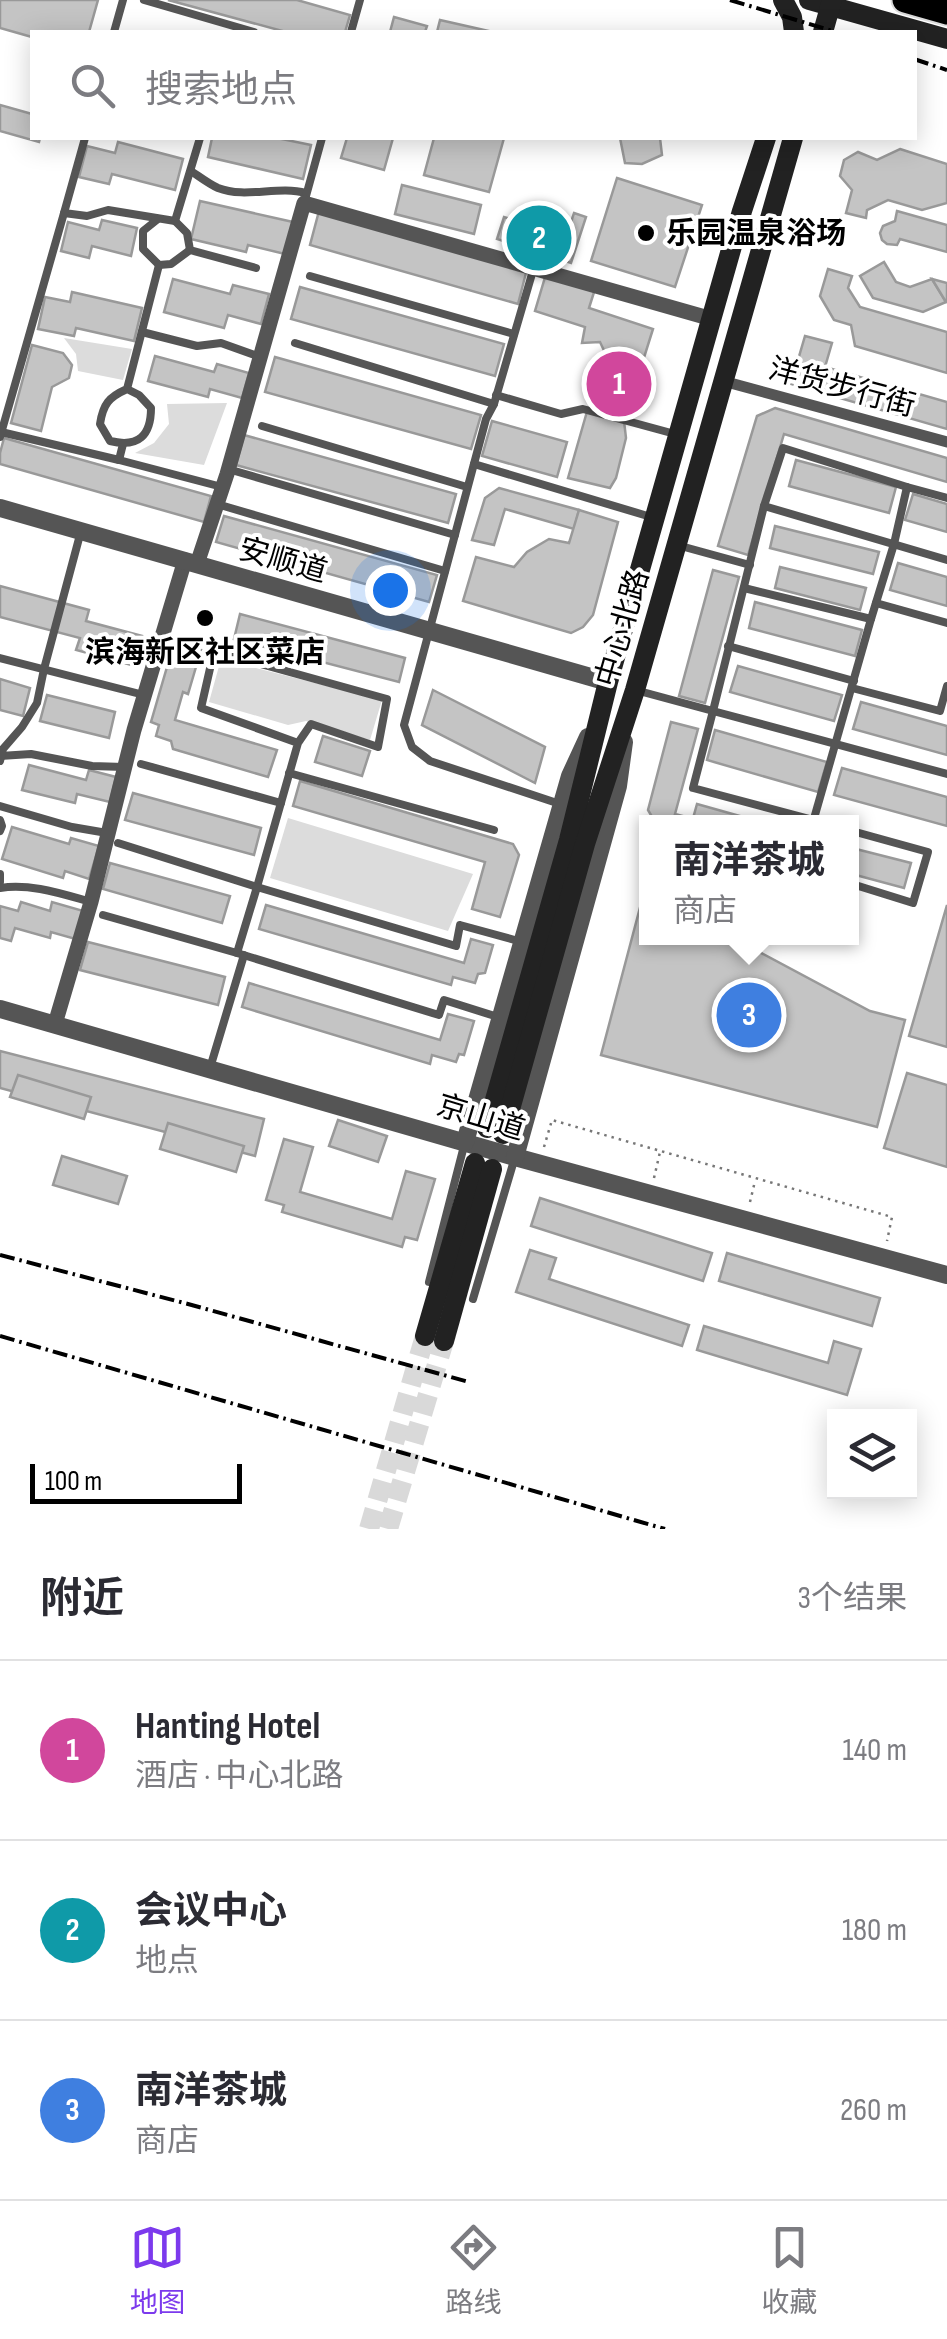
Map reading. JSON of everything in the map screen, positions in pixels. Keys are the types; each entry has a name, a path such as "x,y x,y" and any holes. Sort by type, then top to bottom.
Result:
{"highway":[{"path":"906,0 947,12"}],"main road":[{"path":"783,0 795,30"},
{"path":"798,30 820,2"},
{"path":"820,2 821,30"},
{"path":"820,2 916,30"},
{"path":"917,30 947,39"},
{"name":"中心北路","path":"765,140 608,682 495,1131 627,717 792,140"},
{"path":"434,1338 484,1166"}],"street":[{"path":"55,1024 133,765 144,696 228,470 305,198 712,319"},
{"name":"洋货步行街","path":"724,381 947,442"},
{"name":"安顺道","path":"0,508 608,682"},
{"path":"465,1142 570,776 601,710"},
{"path":"515,1157 618,786 627,717"},
{"name":"京山道","path":"0,1009 515,1157 947,1275"}],"lane":[{"path":"114,30 122,0"},
{"path":"144,0 247,30"},
{"path":"352,30 360,0"},
{"path":"217,30 226,24"},
{"path":"84,140 1,434 222,486"},
{"path":"175,221 199,140"},
{"path":"191,171 220,189 254,193 294,190 305,198 321,140"},
{"path":"64,213 87,216 108,210 175,221 186,233 190,250"},
{"path":"158,218 143,231 143,248 159,265"},
{"path":"159,265 171,264 190,250"},
{"path":"190,250 256,268"},
{"path":"127,389 159,265"},
{"path":"534,267 486,419 404,725 412,748 430,761 562,804"},
{"path":"310,276 514,334"},
{"path":"142,332 198,346 221,343 260,357"},
{"path":"296,343 495,400 561,414 582,409 679,435"},
{"path":"127,389 152,408 151,425 141,439 123,444 110,441 100,424 103,406 127,389"},
{"path":"262,426 467,487"},
{"path":"119,460 123,444"},
{"path":"791,815 693,788 782,448 947,498"},
{"path":"474,464 655,518"},
{"path":"228,470 455,535"},
{"path":"818,815 907,486"},
{"path":"217,504 445,571"},
{"path":"764,506 947,560"},
{"path":"80,530 37,704 0,758 31,754 92,766 133,765 281,803"},
{"path":"677,545 750,564"},
{"path":"744,588 871,620"},
{"path":"876,603 947,623"},
{"path":"728,646 940,710 947,686"},
{"path":"210,1068 298,743 310,724 378,747 388,700 214,651 201,708 298,743"},
{"path":"0,658 144,696"},
{"path":"635,690 947,774"},
{"path":"290,772 494,830"},
{"path":"0,806 456,946 460,925 522,942"},
{"path":"0,820 0,831"},
{"path":"859,833 928,852 913,903 859,886"},
{"path":"0,881 91,902"},
{"path":"103,915 438,1015 444,1000 500,1018"},
{"path":"428,1282 465,1142"},
{"path":"474,1299 515,1157"}],"path":[{"path":"539,1163 552,1120 892,1217 883,1257"},
{"path":"650,1194 661,1151"},
{"path":"746,1221 756,1180"}],"shaded area":[{"path":"64,338 132,349 123,380 78,371 76,354"},
{"path":"227,403 204,465 135,453 154,443 169,424 167,404"},
{"path":"221,659 382,700 370,740 306,721 288,725 209,702"},
{"path":"288,818 473,874 448,931 270,878"}],"building":[{"path":"0,0 98,0 90,30 30,30 30,36 0,28"},
{"path":"168,0 297,0 350,15 346,30 279,30"},
{"path":"394,17 427,26 426,30 391,30"},
{"path":"440,20 484,30 438,30"},
{"path":"0,105 30,113 30,139 0,131"},
{"path":"212,140 287,140 311,145 303,179 208,157"},
{"path":"346,140 392,140 384,170 341,158"},
{"path":"433,140 503,140 489,192 424,175"},
{"path":"620,140 660,140 662,155 642,164 625,163"},
{"path":"118,142 183,159 175,190 112,174 109,184 79,177 87,146 115,153"},
{"path":"900,149 947,164 947,203 922,210 888,200 867,210 866,218 846,213 852,190 840,176 844,160 858,152 877,160"},
{"name":"乐园温泉浴场","path":"617,178 702,205 675,287 591,261"},
{"path":"402,185 481,205 474,234 395,214"},
{"path":"200,201 293,222 285,254 248,245 246,252 191,239"},
{"path":"319,211 527,269 518,304 310,245"},
{"path":"897,211 947,225 947,252 900,239 897,245 882,240 883,226 895,221"},
{"path":"574,213 586,217 571,263 497,239 504,217 566,237"},
{"path":"102,220 137,228 131,256 92,246 89,258 61,251 68,222 99,230"},
{"path":"884,262 896,282 910,287 932,279 946,302 923,312 873,298 860,276"},
{"path":"828,269 852,276 848,288 860,307 947,332 947,373 855,346 851,325 834,320 820,296"},
{"path":"546,274 595,289 589,308 653,329 624,421 626,438 610,488 568,478 588,408 594,410 608,359 600,342 582,343 585,327 535,311"},
{"path":"173,279 230,294 233,285 269,294 261,324 228,315 224,328 164,312"},
{"path":"932,279 947,283 947,302 946,302"},
{"path":"300,287 504,344 495,376 291,319"},
{"path":"72,292 142,308 134,341 76,328 74,336 38,329 45,297 70,302"},
{"path":"805,336 832,343 825,367 947,402 947,429 791,384"},
{"path":"32,345 63,353 72,365 69,378 52,387 41,431 11,423"},
{"path":"155,356 214,372 217,364 249,373 242,398 210,389 208,397 148,381"},
{"path":"275,357 481,415 471,449 265,392"},
{"path":"775,408 947,458 947,482 784,434 748,555 718,546 757,416"},
{"path":"492,421 567,442 557,477 482,456"},
{"path":"244,435 456,494 448,523 236,465"},
{"path":"4,438 211,496 204,522 0,464"},
{"path":"796,460 896,487 889,513 789,486"},
{"path":"499,488 579,510 574,529 505,509 494,545 472,540 485,498"},
{"path":"913,494 947,504 947,532 905,520"},
{"path":"579,510 618,522 593,615 583,627 571,633 463,601 476,557 514,567 527,552 549,539 569,543"},
{"path":"224,516 437,575 429,602 216,542"},
{"path":"775,526 879,552 873,574 770,548"},
{"path":"898,563 947,577 947,606 890,590"},
{"path":"780,567 866,588 860,610 775,588"},
{"path":"713,570 739,577 705,703 679,696"},
{"path":"0,586 89,610 86,621 142,636 135,666 76,650 80,638 0,617"},
{"path":"755,602 862,630 855,656 749,628"},
{"path":"240,614 405,658 399,682 234,639"},
{"path":"174,643 201,650 188,694 183,692 175,720 277,750 268,777 173,749 171,741 156,736 159,725 151,722"},
{"path":"738,666 842,695 834,721 730,692"},
{"path":"0,679 30,688 23,716 0,710"},
{"path":"433,690 545,747 535,783 422,725"},
{"path":"47,695 115,712 109,738 40,721"},
{"path":"861,702 947,726 947,755 853,729"},
{"path":"671,722 698,729 675,814 679,815 651,815 648,810"},
{"path":"715,730 827,762 818,792 707,760"},
{"path":"323,736 370,751 362,776 315,762"},
{"path":"29,765 86,780 89,770 116,777 110,802 77,794 75,803 22,790"},
{"path":"842,768 947,797 947,826 834,795"},
{"path":"300,781 513,844 519,855 500,917 472,909 485,862 293,806"},
{"path":"133,793 261,828 254,855 125,820"},
{"path":"697,804 736,815 694,815"},
{"path":"12,827 69,844 71,838 99,846 89,879 65,871 63,878 2,859"},
{"path":"859,850 911,863 904,888 859,876"},
{"path":"110,863 230,896 222,923 103,889"},
{"path":"21,902 50,911 52,902 87,912 79,940 51,932 50,938 15,928 11,941 0,938 0,906 18,911"},
{"path":"266,905 464,963 471,939 493,945 485,973 478,974 475,983 453,977 451,985 259,929"},
{"path":"947,905 947,1047 909,1036"},
{"path":"639,911 639,945 746,945 870,1011 905,1020 877,1127 601,1055"},
{"path":"88,942 225,977 218,1005 80,970"},
{"path":"249,983 440,1040 448,1014 474,1021 464,1055 459,1054 456,1062 432,1055 430,1064 242,1007"},
{"path":"0,1051 264,1119 255,1156 0,1088"},
{"path":"907,1073 947,1085 947,1167 884,1148"},
{"path":"18,1075 91,1097 84,1119 10,1097"},
{"path":"338,1120 387,1136 378,1162 329,1146"},
{"path":"168,1123 244,1146 236,1172 160,1149"},
{"path":"284,1139 313,1147 300,1192 392,1219 406,1171 435,1179 417,1240 405,1237 402,1247 282,1212 284,1205 266,1200"},
{"path":"62,1156 127,1176 118,1204 53,1185"},
{"path":"540,1198 712,1253 703,1281 531,1226"},
{"path":"530,1250 556,1258 549,1279 689,1325 682,1346 516,1292"},
{"path":"727,1253 880,1298 872,1326 719,1281"},
{"path":"704,1326 828,1363 834,1341 861,1349 847,1395 697,1350"}],"tunnel":[{"path":"369,1529 425,1336"},
{"path":"388,1529 444,1341"}],"railway":[{"path":"730,0 829,30"},
{"path":"917,60 947,70"},
{"path":"0,1255 469,1382"},
{"path":"0,1336 665,1529"}],"place":[{"name":"乐园温泉浴场","path":"646,233"},
{"name":"会议中心","path":"539,238"},
{"name":"Hanting Hotel","path":"619,384"},
{"name":"滨海新区社区菜店","path":"205,618"},
{"name":"南洋茶城","path":"749,1015"}]}
